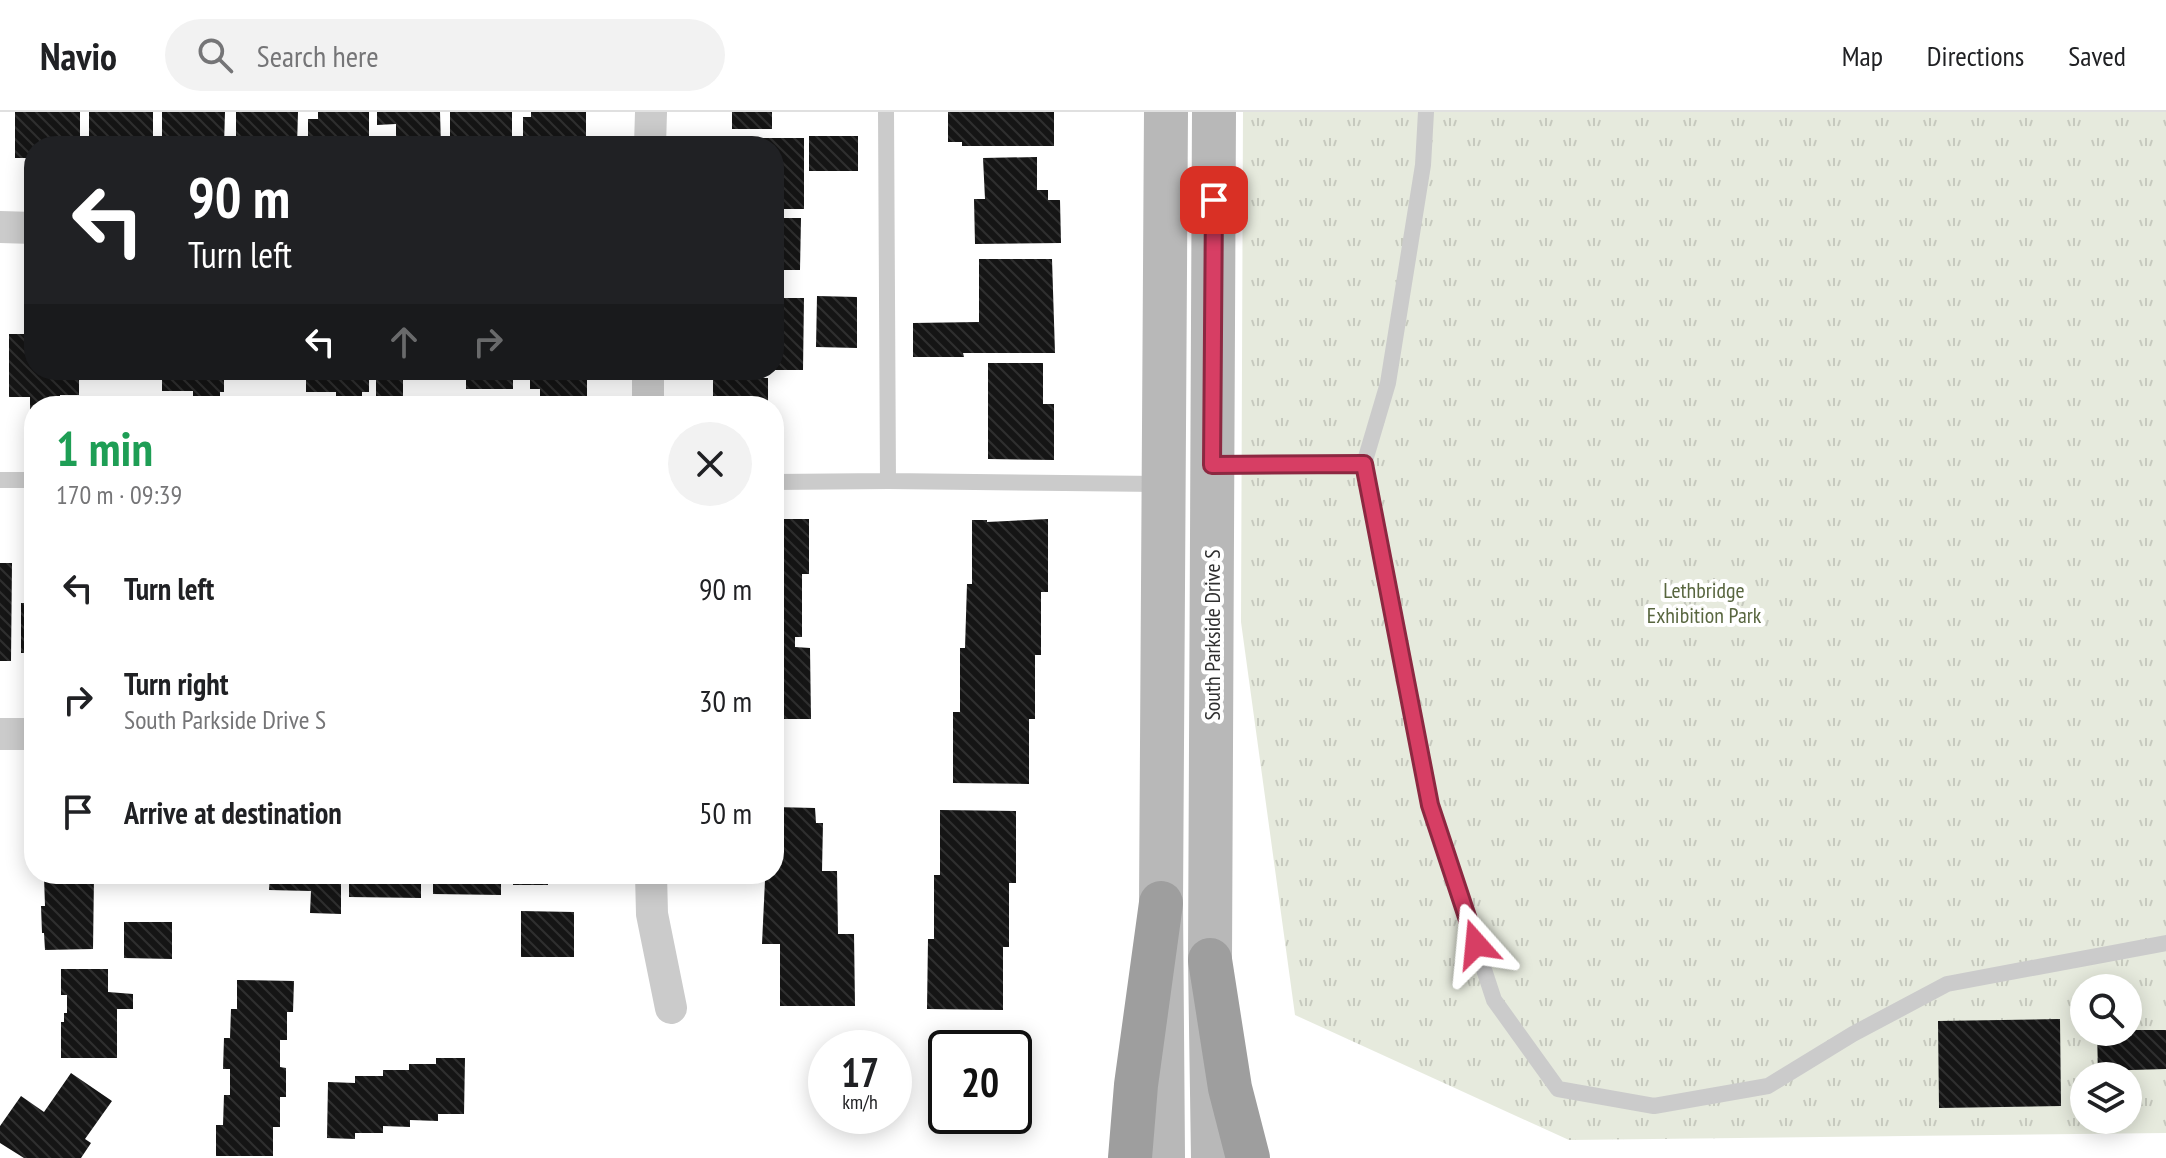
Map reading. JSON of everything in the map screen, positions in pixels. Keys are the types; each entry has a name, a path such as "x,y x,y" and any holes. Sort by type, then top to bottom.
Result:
{"highway":[{"path":"1130,1158 1136,1085 1161,903"},
{"path":"1210,960 1230,1088 1248,1158"}],"main road":[{"path":"1163,1158 1161,903 1166,112"},
{"name":"South Parkside Drive S","path":"1213,1158 1210,960 1214,112"}],"street":[{"path":"650,136 651,112"},
{"path":"0,227 24,228"},
{"path":"0,734 24,734"},
{"path":"651,884 652,914 671,1008"}],"lane":[{"path":"886,112 888,481"},
{"path":"1426,112 1423,165 1388,383 1364,464 1430,805 1494,1000 1558,1089 1654,1106 1768,1086 1853,1034 1947,984 2166,943"},
{"path":"1212,465 1364,464"},
{"path":"0,480 24,480"},
{"path":"784,482 1163,484"}],"green space":[{"name":"Lethbridge Exhibition Park","path":"1243,112 2166,112 2166,1133 2142,1133 2142,1062 2070,1062 2070,1134 2081,1134 1569,1140 1295,1015 1241,622"}],"building":[{"path":"15,112 80,112 80,136 24,136 24,158 15,158"},
{"path":"89,112 153,112 153,136 89,136"},
{"path":"162,112 225,112 224,136 162,136"},
{"path":"236,112 298,112 297,136 236,136"},
{"path":"318,112 369,112 369,136 308,136 308,119 318,119"},
{"path":"377,112 440,112 441,136 396,136 396,124 377,125"},
{"path":"450,112 512,112 512,136 450,136"},
{"path":"531,112 586,112 586,136 523,136 523,117 531,117"},
{"path":"732,112 772,112 772,129 732,129"},
{"path":"948,112 1054,112 1054,146 962,146 962,142 948,142"},
{"path":"809,136 858,136 858,171 809,171"},
{"path":"784,138 804,138 804,209 784,209"},
{"path":"1037,157 1037,190 1048,190 1048,200 1060,200 1061,243 975,244 974,199 985,199 983,158"},
{"path":"784,218 801,218 800,270 784,270"},
{"path":"979,259 1052,259 1055,353 963,353 964,357 913,357 913,323 979,322"},
{"path":"817,296 857,297 857,348 816,347"},
{"path":"784,298 804,298 803,370 784,370"},
{"path":"9,334 24,334 24,380 79,380 79,395 9,397"},
{"path":"988,363 1043,363 1043,404 1054,404 1054,460 988,459"},
{"path":"162,380 224,380 224,392 220,392 220,396 193,396 193,391 162,391"},
{"path":"306,380 369,380 369,392 362,392 362,396 306,392"},
{"path":"376,380 403,380 403,396 376,396"},
{"path":"466,380 513,380 513,389 466,389"},
{"path":"530,380 587,380 587,396 540,396 540,389 530,389"},
{"path":"713,380 768,380 768,396 713,396"},
{"path":"784,519 809,519 809,574 802,574 802,637 795,637 795,647 810,648 811,719 784,719"},
{"path":"1048,519 1048,592 1041,592 1041,655 1035,655 1035,719 1029,719 1029,784 953,783 953,712 960,712 960,648 965,648 967,584 972,584 972,520"},
{"path":"0,563 12,563 11,661 0,661"},
{"path":"21,603 24,603 24,653 21,653"},
{"path":"784,807 815,808 816,823 823,823 822,871 837,871 838,934 854,934 855,1006 780,1006 780,944 762,944 765,884 784,884"},
{"path":"940,810 1016,811 1016,883 1009,883 1009,947 1003,947 1003,1010 927,1009 928,939 934,939 934,875 940,875"},
{"path":"44,884 94,884 93,949 45,950 41,906 45,906"},
{"path":"269,884 341,884 341,914 310,913 311,891 269,890"},
{"path":"349,884 421,884 421,898 349,897"},
{"path":"433,884 501,884 501,895 433,894"},
{"path":"521,911 574,912 574,957 521,957"},
{"path":"124,922 172,922 172,959 124,958"},
{"path":"61,969 108,969 108,992 133,994 133,1009 117,1009 117,1058 61,1058 61,1022 64,1022 64,1013 67,1013 67,995 61,995"},
{"path":"237,980 294,981 293,1012 287,1012 287,1040 280,1040 280,1067 286,1068 286,1097 280,1097 280,1127 273,1127 273,1156 216,1156 216,1125 223,1125 224,1095 230,1095 230,1069 223,1069 224,1038 230,1038 231,1009 237,1009"},
{"path":"2060,1019 2061,1106 1939,1108 1938,1021"},
{"path":"2142,1030 2166,1030 2166,1069 2142,1070 2142,1062 2098,1062 2097,1046 2142,1046"},
{"path":"436,1058 465,1058 464,1114 438,1114 438,1121 410,1120 410,1127 383,1126 383,1133 355,1133 355,1139 327,1138 328,1082 355,1083 355,1076 383,1076 383,1070 409,1070 409,1064 436,1064"},
{"path":"71,1073 112,1101 85,1139 91,1143 81,1158 24,1158 0,1143 0,1126 21,1096 44,1112"}],"route":[{"path":"1214,200 1212,465 1364,464 1430,805 1476,944"}]}
